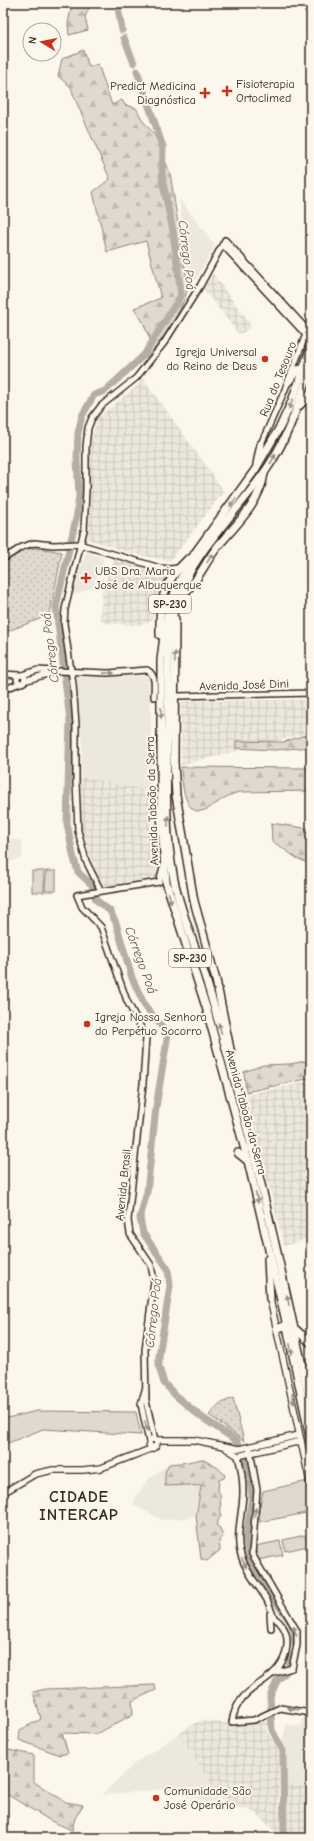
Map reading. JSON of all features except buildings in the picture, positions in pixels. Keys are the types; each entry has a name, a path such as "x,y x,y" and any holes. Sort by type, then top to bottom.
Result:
{"highway":[{"path":"306,3 311,13"},
{"name":"Avenida Taboão da Serra","path":"311,347 309,368 296,410 285,437 264,472 204,551 185,583 174,613 168,656 168,836 171,863 179,903 201,964 238,1092 294,1328 311,1407"},
{"path":"289,381 297,370 309,368"},
{"name":"Avenida Taboão da Serra","path":"309,368 284,420 255,470 214,529 195,553 180,580 170,604 165,628 157,697 164,863 170,899 206,1007 248,1161 286,1325 311,1442"},
{"path":"296,410 311,393"},
{"path":"255,470 261,444"},
{"path":"178,599 193,585 218,546 252,506 262,485 264,472"},
{"path":"161,660 159,617 164,592 178,568 195,553"},
{"path":"174,613 176,622 174,703 175,786 198,918 227,1025 238,1092"},
{"path":"198,918 202,924 217,973 219,975"},
{"path":"238,1153 248,1161"},
{"path":"269,1250 268,1267 270,1299"},
{"path":"277,1329 286,1325 294,1328 310,1344"},
{"path":"302,1366 311,1381"}],"main road":[{"path":"270,1299 311,1487"},
{"path":"3,1492 35,1474 53,1470 93,1469 133,1455 153,1443 168,1441 202,1441 239,1451 283,1442 301,1441"},
{"path":"301,1441 311,1464"}],"street":[{"path":"224,243 308,330"},
{"path":"224,243 309,336"},
{"path":"164,863 159,882 100,891 86,860 78,831 76,781 77,733 64,671 64,614 80,544 85,514 86,439 92,418 101,406 130,383 149,363 200,286 224,243"},
{"name":"Rua do Tesouro","path":"261,444 309,336 308,330 311,321"},
{"path":"3,559 22,547 34,543 52,545 80,544 160,568 178,568"},
{"path":"160,568 168,575 167,586"},
{"path":"3,690 30,672 44,669 108,673 147,670 152,673 154,677 157,697"},
{"path":"3,675 20,679 33,678 64,671"},
{"path":"30,672 33,678"},
{"path":"3,687 20,679"},
{"name":"Avenida José Dini","path":"177,696 311,693"},
{"name":"Avenida Brasil","path":"100,891 79,896 82,907 102,927 128,1001 146,1037 146,1057 128,1220 130,1234 150,1265 154,1281 152,1305 145,1342 146,1404 153,1443"},
{"name":"Avenida Brasil","path":"146,1387 141,1402 153,1443"},
{"path":"141,1402 146,1404"},
{"path":"249,1450 257,1490 251,1546 252,1554 297,1632 298,1645 290,1669 276,1673 248,1691 237,1706 232,1722 247,1721 274,1710 286,1708 311,1713"},
{"path":"239,1451 242,1468 243,1491 239,1538 241,1557 270,1607 274,1618 284,1627 287,1640 283,1660 276,1673"},
{"path":"270,1607 271,1628"}],"shaded area":[{"path":"179,198 215,246 190,290"},
{"path":"213,274 249,322 251,328 240,334 236,331 203,288"},
{"path":"143,378 224,491 170,561 134,554 87,539 90,494 90,450 96,419 137,386"},
{"name":"UBS Dra. Maria José de Albuquerque","path":"87,551 104,559 93,587 71,596 77,568 80,569"},
{"path":"115,558 164,573 165,576 153,619 148,623 136,625 104,623 100,618 102,590"},
{"path":"146,676 150,679 152,791 80,776 82,749 77,677"},
{"path":"311,700 311,732 181,765 181,701"},
{"path":"80,776 152,791 156,878 104,886 98,876 84,842 81,827"},
{"path":"3,838 22,841 22,858 3,864"},
{"path":"311,1081 311,1238 284,1246 246,1095"},
{"path":"168,1465 173,1476 200,1488 195,1515 186,1518 162,1520 133,1505 136,1496 149,1479"},
{"path":"305,1714 311,1715 311,1787 286,1784 287,1757 286,1749 282,1745 286,1724 300,1726"},
{"path":"266,1718 267,1732 280,1749 279,1803 281,1832 277,1833 254,1812 231,1805 219,1797 179,1734 191,1725 202,1720 238,1725 259,1722"},
{"path":"179,1734 219,1797 216,1805 164,1789 102,1795 136,1762"},
{"path":"286,1784 311,1787 311,1838 287,1838"}],"green space":[{"path":"72,3 91,3 85,17 88,30 69,35 68,24"},
{"path":"83,50 89,67 98,64 112,105 122,100 125,105 136,108 143,121 155,135 170,173 188,286 182,306 148,359 142,354 151,342 143,322 134,308 161,298 146,241 107,252 93,192 110,179 73,91 58,76 62,59"},
{"path":"38,548 62,552 50,613 47,616 3,633 3,561 23,549"},
{"path":"311,733 311,747 275,750 236,748 236,741 284,742"},
{"path":"181,767 311,768 311,791 240,792 227,797 209,808 201,811 194,810 189,806 186,799 182,782"},
{"path":"271,823 311,829 311,864 298,859 272,841"},
{"path":"32,871 44,871 44,892 32,892"},
{"path":"46,871 56,871 56,891 45,891"},
{"path":"311,1060 311,1078 246,1092 244,1072 263,1065 290,1064"},
{"path":"233,1398 244,1441 209,1415 219,1404"},
{"path":"37,1411 136,1412 141,1435 43,1429 3,1445 3,1419"},
{"path":"202,1459 218,1468 225,1475 224,1478 219,1480 218,1491 220,1494 221,1515 216,1525 220,1528 223,1537 219,1540 220,1550 207,1561 201,1559 196,1516 201,1486 165,1486 165,1473 169,1464"},
{"path":"308,1481 311,1512 260,1522 258,1507 260,1506 263,1491"},
{"path":"305,1535 308,1546 285,1551 283,1540"},
{"path":"280,1541 283,1555 258,1560 255,1546"},
{"path":"155,1685 156,1690 132,1701 133,1714 97,1734 62,1733 68,1753 60,1755 19,1740 20,1730 41,1719 33,1692 46,1689"},
{"path":"3,1749 34,1755 34,1782 66,1802 83,1805 75,1818 72,1830 51,1821 3,1792"}],"waterway":[{"name":"Córrego Poá","path":"118,8 122,30"},
{"name":"Córrego Poá","path":"124,38 134,63"},
{"name":"Córrego Poá","path":"137,71 163,147 162,174 173,231 181,295 144,355 105,391 94,395 82,416 78,433 77,459 79,495 77,514 56,607 70,720 67,823 78,872 92,885 96,900 110,911 116,923 132,978 145,1006 168,1034 156,1107 147,1192 140,1218 143,1233 168,1269 170,1286 159,1356 159,1367 164,1383 176,1396 200,1416 237,1441 247,1459 252,1496 246,1538 250,1561 256,1574 291,1623 294,1631 295,1644"},
{"name":"Córrego Poá","path":"284,1838 283,1751 272,1730 270,1696 277,1681 287,1671 294,1654"}],"place":[{"name":"Fisioterapia Ortoclimed","path":"227,91"},
{"name":"Predict Medicina Diagnóstica","path":"205,93"},
{"name":"Igreja Universal do Reino de Deus","path":"265,359"},
{"name":"UBS Dra. Maria José de Albuquerque","path":"86,578"},
{"name":"Igreja Nossa Senhora do Perpétuo Socorro","path":"87,1024"},
{"name":"Comunidade São José Operário","path":"156,1798"}],"district":[{"name":"CIDADE INTERCAP","path":"79,1506"}]}
